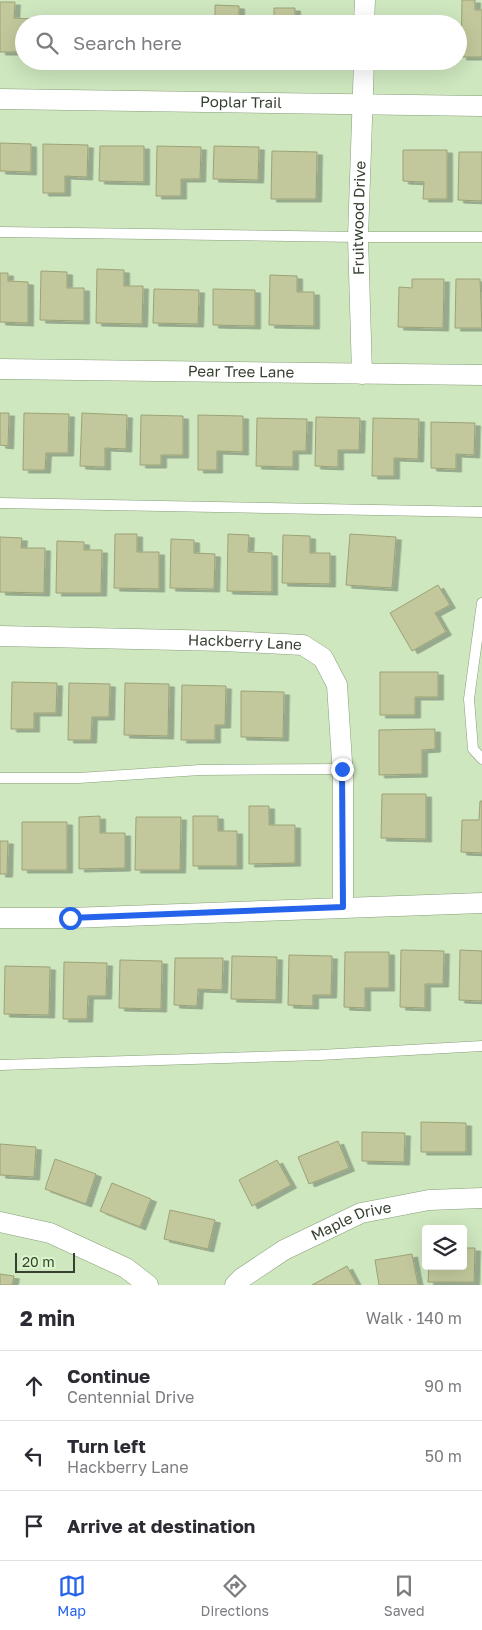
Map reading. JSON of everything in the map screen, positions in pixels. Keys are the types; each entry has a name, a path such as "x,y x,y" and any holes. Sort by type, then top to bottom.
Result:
{"street":[{"path":"364,15 365,0"},
{"name":"Fruitwood Drive","path":"362,374 358,237 364,70"},
{"name":"Poplar Trail","path":"0,99 482,106"},
{"name":"Pear Tree Lane","path":"0,368 482,375"},
{"name":"Hackberry Lane","path":"0,636 224,640 304,644 323,658 337,685 342,769 343,907"},
{"path":"0,918 70,918 482,902"},
{"name":"Maple Drive","path":"235,1285 242,1278 284,1250 361,1213 429,1200 482,1198"},
{"path":"0,1222 50,1233 126,1268 148,1285"}],"lane":[{"path":"0,232 482,237"},
{"path":"0,503 482,512"},
{"path":"482,603 469,700 473,749 482,759"},
{"path":"0,778 79,778 200,770 342,769"},
{"path":"0,1065 320,1055 482,1046"}],"building":[{"path":"462,0 475,0 475,10 482,10 482,57 467,57 467,15 462,15"},
{"path":"0,2 15,2 15,52 0,52"},
{"path":"215,5 239,6 239,15 215,15"},
{"path":"274,8 295,8 295,15 274,15"},
{"path":"0,143 31,144 31,172 0,171"},
{"path":"43,144 88,145 87,177 65,176 65,193 43,193"},
{"path":"100,146 144,146 144,182 99,181"},
{"path":"157,146 201,147 200,179 181,179 181,196 156,196"},
{"path":"214,146 259,147 258,180 213,179"},
{"path":"403,150 447,150 447,199 423,199 424,182 403,181"},
{"path":"272,151 317,152 316,199 271,199"},
{"path":"459,152 482,152 482,201 458,200"},
{"path":"97,269 124,270 124,286 143,286 142,324 96,323"},
{"path":"41,271 67,272 67,288 84,288 84,321 40,320"},
{"path":"0,273 8,273 8,281 28,282 28,323 0,322"},
{"path":"270,275 297,276 297,292 314,292 314,326 269,325"},
{"path":"412,279 444,279 443,328 398,327 399,287 412,288"},
{"path":"456,279 480,279 482,328 455,328"},
{"path":"154,289 199,290 198,324 153,323"},
{"path":"213,289 255,290 255,326 213,325"},
{"path":"0,413 9,413 8,446 0,445"},
{"path":"24,413 69,414 68,453 46,453 45,470 23,470"},
{"path":"82,413 127,415 126,449 105,448 105,467 80,466"},
{"path":"141,415 183,416 183,455 161,455 161,465 140,465"},
{"path":"198,415 243,416 243,452 217,451 217,470 198,470"},
{"path":"316,417 360,418 359,450 338,450 338,467 315,466"},
{"path":"257,418 307,419 306,451 293,451 293,467 256,466"},
{"path":"373,418 419,419 418,459 394,458 394,476 372,476"},
{"path":"431,422 475,423 474,455 456,454 456,469 431,468"},
{"path":"115,534 137,534 137,552 159,552 159,589 114,588"},
{"path":"228,534 249,535 248,552 272,553 272,592 227,591"},
{"path":"350,534 396,537 392,588 346,585"},
{"path":"283,535 310,536 310,553 330,553 330,584 282,583"},
{"path":"0,537 22,538 21,548 45,548 44,593 0,592"},
{"path":"171,539 194,540 194,553 215,554 214,589 170,588"},
{"path":"57,541 84,542 84,550 102,550 101,593 56,593"},
{"path":"438,585 450,605 435,613 446,632 412,651 390,613"},
{"path":"380,672 438,672 438,697 415,697 415,715 380,715"},
{"path":"12,682 57,683 56,713 34,713 34,729 11,729"},
{"path":"69,683 110,684 109,717 92,717 91,740 68,740"},
{"path":"125,683 169,684 168,736 124,735"},
{"path":"182,685 226,686 225,725 215,725 215,740 181,740"},
{"path":"241,691 284,692 283,738 241,737"},
{"path":"435,729 435,749 422,750 422,774 379,775 379,730"},
{"path":"382,794 426,794 426,839 381,838"},
{"path":"480,801 482,801 482,853 461,852 462,820 479,820"},
{"path":"249,806 269,806 269,825 295,825 295,863 249,864"},
{"path":"100,816 100,833 125,833 125,868 79,869 79,817"},
{"path":"193,816 218,816 218,831 237,831 237,866 193,866"},
{"path":"136,817 181,817 180,870 135,870"},
{"path":"22,822 67,822 67,870 22,870"},
{"path":"0,841 8,841 7,874 0,874"},
{"path":"401,950 444,951 443,984 425,984 425,1008 400,1007"},
{"path":"460,950 482,951 482,1001 459,1000"},
{"path":"345,952 389,952 389,988 365,988 365,1008 344,1007"},
{"path":"289,955 332,956 331,995 313,995 313,1006 288,1005"},
{"path":"232,956 277,957 276,1000 231,999"},
{"path":"175,958 223,958 222,990 198,989 197,1006 174,1005"},
{"path":"120,960 162,961 161,1009 119,1008"},
{"path":"64,962 107,963 106,996 88,996 87,1019 63,1019"},
{"path":"5,966 50,967 49,1015 4,1014"},
{"path":"421,1122 466,1123 466,1152 421,1152"},
{"path":"362,1132 405,1133 404,1162 362,1161"},
{"path":"338,1141 349,1168 309,1184 298,1157"},
{"path":"0,1144 36,1147 34,1177 0,1175"},
{"path":"55,1159 96,1174 86,1204 45,1189"},
{"path":"277,1160 291,1185 252,1206 239,1180"},
{"path":"112,1183 151,1199 140,1227 100,1211"},
{"path":"170,1210 215,1220 208,1249 164,1239"},
{"path":"467,1248 475,1248 474,1282 428,1282 429,1270 467,1270"},
{"path":"412,1254 418,1285 379,1285 375,1260"},
{"path":"347,1266 357,1285 312,1285"},
{"path":"0,1274 14,1276 12,1285 0,1285"}],"route":[{"path":"70,918 343,907 342,769"}]}
